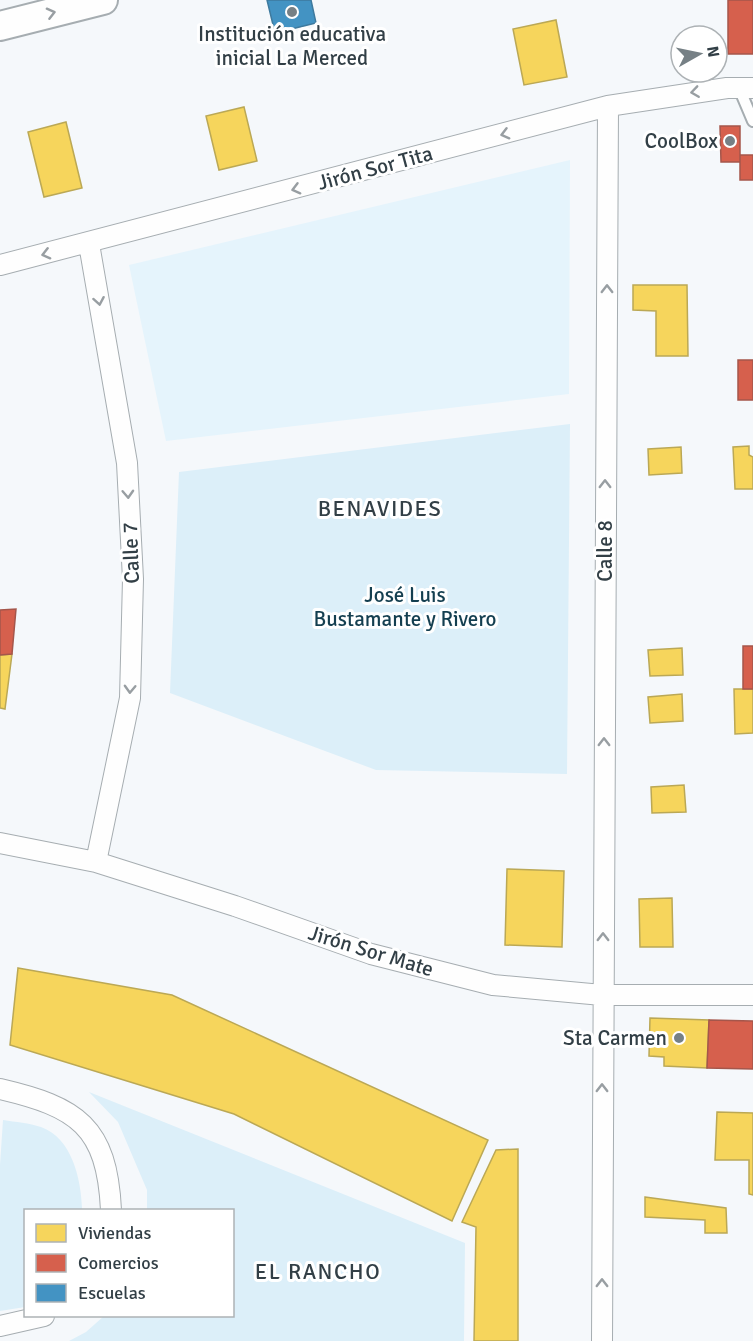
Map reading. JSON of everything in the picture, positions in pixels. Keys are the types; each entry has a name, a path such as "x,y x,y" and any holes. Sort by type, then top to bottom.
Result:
{"main road":[{"path":"0,26 103,0"}],"street":[{"name":"Jirón Sor Tita","path":"0,265 89,244 608,106 666,96 746,88"},
{"name":"Calle 8","path":"602,1341 608,106"},
{"name":"Calle 7","path":"89,244 126,463 133,579 130,698 96,862"},
{"name":"Jirón Sor Mate","path":"0,843 96,862 235,906 370,954 493,985 603,995 753,995"},
{"path":"0,1089 39,1098 75,1115 96,1143 109,1179 111,1209"},
{"path":"0,1326 40,1317"}],"lane":[{"path":"746,88 753,121"}],"shaded area":[{"path":"570,160 569,394 166,441 129,265"}],"green space":[{"name":"José Luis Bustamante y Rivero","path":"570,424 567,774 376,770 170,693 179,472"},
{"path":"89,1092 465,1243 464,1341 69,1341 86,1332 103,1317 234,1317 234,1209 147,1209 147,1190 118,1122"},
{"path":"3,1120 41,1127 52,1132 73,1161 80,1185 82,1209 24,1209 24,1307 0,1311 0,1165"}],"building: Viviendas":[{"path":"556,20 567,77 524,85 513,29"},
{"path":"244,107 257,161 219,170 206,116"},
{"path":"66,122 82,188 44,197 28,132"},
{"path":"633,285 687,285 688,356 656,356 656,311 633,310"},
{"path":"749,446 749,455 753,457 753,489 735,489 733,447"},
{"path":"681,447 682,473 649,475 648,449"},
{"path":"682,648 683,675 650,676 648,650"},
{"path":"12,654 5,709 0,708 0,655"},
{"path":"734,689 753,689 753,733 735,734"},
{"path":"682,694 683,721 650,723 648,697"},
{"path":"684,785 686,812 652,813 651,787"},
{"path":"507,869 564,871 562,947 505,945"},
{"path":"672,898 673,947 640,947 639,899"},
{"path":"18,968 172,995 488,1140 452,1221 234,1114 10,1045"},
{"name":"Sta Carmen","path":"650,1018 709,1020 707,1068 664,1066 664,1057 649,1056"},
{"path":"717,1112 753,1113 753,1195 749,1194 749,1160 715,1160"},
{"path":"518,1149 518,1341 474,1341 476,1227 462,1222 496,1150"},
{"path":"645,1197 726,1208 727,1233 705,1233 705,1220 645,1217"}],"building: Comercios":[{"path":"728,0 753,0 753,54 729,54"},
{"name":"CoolBox","path":"720,126 740,126 740,162 721,162"},
{"path":"740,155 753,155 753,180 740,180"},
{"path":"738,360 753,360 753,400 738,400"},
{"path":"16,609 12,654 0,655 0,610"},
{"path":"743,646 753,646 753,689 743,689"},
{"path":"709,1020 753,1021 753,1069 707,1068"}],"building: Escuelas":[{"name":"Institución educativa inicial La Merced","path":"267,0 311,0 316,23 275,33"}],"place":[{"name":"Institución educativa inicial La Merced","path":"292,12"},
{"name":"CoolBox","path":"730,141"},
{"name":"Sta Carmen","path":"679,1038"}],"district":[{"name":"BENAVIDES","path":"380,508"},
{"name":"EL RANCHO","path":"318,1271"}]}
